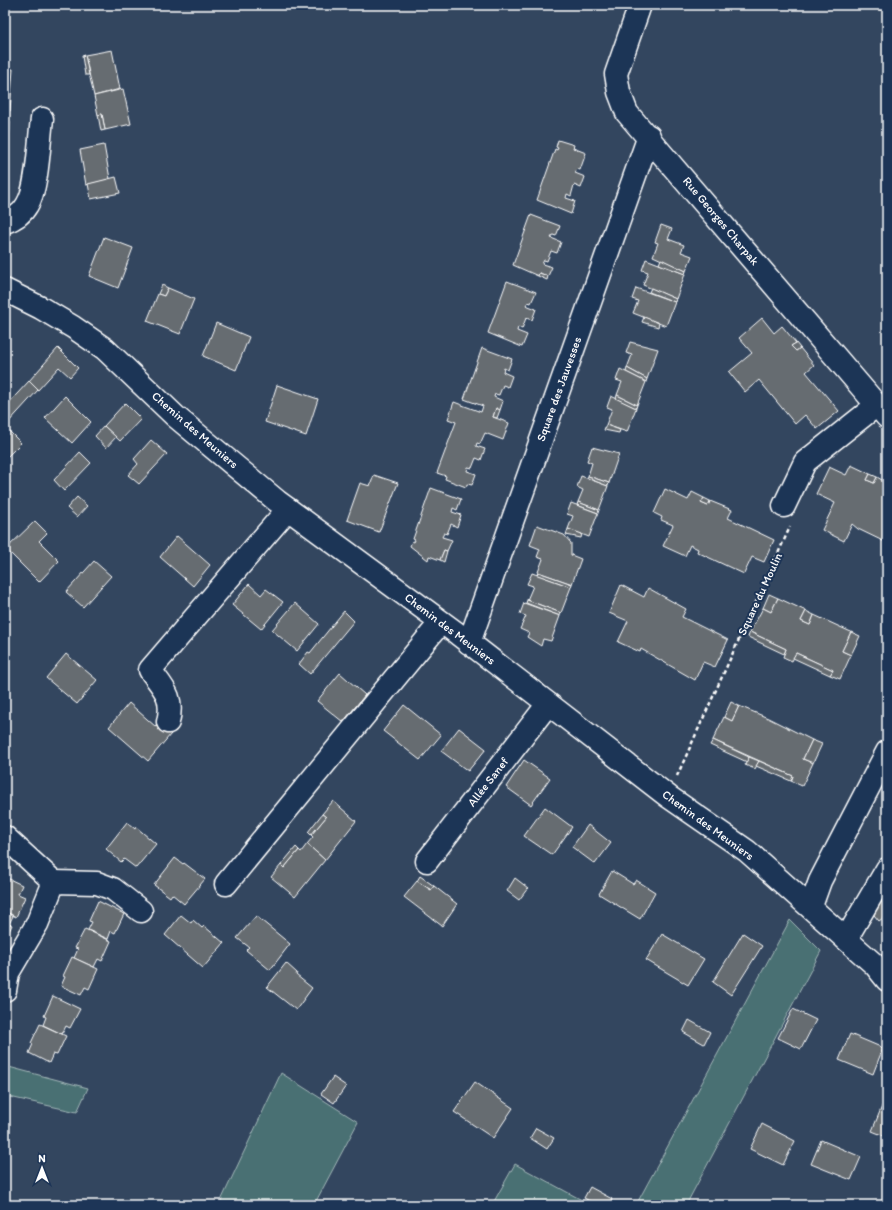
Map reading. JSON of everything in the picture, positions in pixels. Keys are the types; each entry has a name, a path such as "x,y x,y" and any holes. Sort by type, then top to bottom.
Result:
{"street":[{"name":"Rue Georges Charpak","path":"640,5 616,74 619,92 627,113 649,136 882,411"},
{"path":"5,222 18,215 27,205 32,192 42,119"},
{"name":"Square des Jauvesses","path":"469,643 649,136"},
{"name":"Chemin des Meuniers","path":"5,290 41,308 73,327 104,350 175,416 283,505 469,643 669,796 746,850 811,906 875,965 887,980"},
{"path":"788,515 805,462 882,411"},
{"path":"144,658 283,505"},
{"path":"168,722 171,709 167,694 150,670 283,505"},
{"path":"226,884 441,622"},
{"name":"Allée Sanef","path":"427,861 548,704"},
{"path":"811,906 820,881 887,752"},
{"path":"5,837 54,882 97,883 113,888 141,911"},
{"path":"846,939 887,870"},
{"path":"6,978 37,924 54,882"}],"path":[{"path":"871,5 887,12"},
{"name":"Square du Moulin","path":"669,796 788,515"}],"green space":[{"path":"790,920 821,951 686,1205 636,1205"},
{"path":"5,1066 88,1088 77,1112 5,1096"},
{"path":"281,1073 358,1122 314,1205 219,1205"},
{"path":"515,1164 591,1205 492,1205"}],"building":[{"path":"112,50 120,89 94,96 85,55"},
{"path":"85,55 89,75 85,75 82,56"},
{"path":"5,69 13,69 10,111 5,111"},
{"path":"123,89 131,124 105,130 102,114 98,115 94,96"},
{"path":"5,111 9,111 8,121 5,121"},
{"path":"102,114 105,130 101,131 98,115"},
{"path":"5,121 10,121 9,149 5,149"},
{"path":"558,140 574,145 573,148 586,153 580,170 577,169 575,173 585,177 581,188 574,185 571,196 567,194 566,198 575,201 571,214 537,200 555,149 557,150 558,148 556,147"},
{"path":"104,145 110,179 86,185 80,150"},
{"path":"116,177 120,193 91,199 88,184"},
{"path":"531,215 560,226 556,236 553,235 551,238 561,242 557,253 551,251 547,261 544,260 542,264 552,267 548,276 539,273 538,276 513,265"},
{"path":"661,225 672,229 668,239 684,245 681,252 692,256 686,271 653,256 658,243 655,242"},
{"path":"104,237 133,248 118,288 89,276"},
{"path":"646,259 685,274 676,299 643,285 648,272 642,270"},
{"path":"661,259 686,271 685,274 659,264"},
{"path":"539,273 548,276 547,280 538,276"},
{"path":"507,281 536,292 531,303 528,302 526,305 536,309 532,320 526,318 522,329 518,327 517,331 527,335 522,347 488,333"},
{"path":"162,285 168,288 164,296 158,294"},
{"path":"168,288 194,299 180,334 147,321 158,294 164,296"},
{"path":"636,288 675,302 666,326 633,313 638,301 632,299"},
{"path":"651,288 676,299 675,302 649,292"},
{"path":"644,317 659,323 658,327 642,322"},
{"path":"762,318 774,333 782,326 796,343 791,346 796,351 800,348 814,365 806,372 839,411 817,429 805,415 795,424 759,380 745,392 729,372 752,353 739,338"},
{"path":"216,323 249,337 236,370 203,356"},
{"path":"630,342 658,349 647,379 627,368 632,355 626,353"},
{"path":"796,343 800,348 796,351 791,346"},
{"path":"58,348 78,368 70,377 59,367 38,390 29,381"},
{"path":"482,348 512,359 508,370 504,368 503,372 512,376 508,387 503,385 499,395 495,394 494,397 503,401 500,410 496,408 493,417 509,423 503,440 485,433 480,444 477,443 476,446 485,449 481,460 476,458 472,468 468,467 467,471 476,474 472,485 467,484 466,487 445,479 446,476 437,473 456,422 448,419 454,402 481,412 483,406 464,399"},
{"path":"627,368 647,379 646,382 626,372"},
{"path":"620,369 646,382 637,405 617,395 622,382 616,380"},
{"path":"29,381 38,390 7,424 5,422 5,407"},
{"path":"277,385 318,399 306,436 265,422"},
{"path":"617,395 637,405 636,408 616,399"},
{"path":"65,396 91,422 72,443 45,418"},
{"path":"611,396 636,408 627,432 606,425 612,409 607,407"},
{"path":"125,403 141,419 120,441 104,426"},
{"path":"496,408 500,410 497,418 493,417"},
{"path":"606,425 620,430 619,433 604,430"},
{"path":"104,426 116,437 106,448 95,436"},
{"path":"7,429 21,443 7,457 5,455 5,430"},
{"path":"151,440 167,454 139,484 128,475 138,464 134,459"},
{"path":"592,447 619,454 609,483 588,476 592,463 587,461"},
{"path":"80,452 91,463 64,491 54,480"},
{"path":"851,465 870,474 867,480 874,483 877,477 887,483 887,543 858,529 852,524 844,541 822,530 835,503 816,494 829,467 846,475"},
{"path":"870,474 877,477 874,483 867,480"},
{"path":"374,475 398,483 379,532 347,520 360,483 370,486"},
{"path":"581,476 608,486 599,510 578,502 583,490 577,487"},
{"path":"588,476 609,483 608,486 587,478"},
{"path":"431,488 461,499 457,510 453,508 452,512 461,515 457,527 451,524 447,534 444,533 442,537 452,540 447,551 444,550 440,560 429,556 428,560 410,546 412,541 414,542 415,540 413,539"},
{"path":"665,489 688,500 692,492 704,498 701,503 708,506 710,501 732,510 728,518 774,540 764,562 752,557 744,574 697,552 698,549 690,545 685,556 663,546 673,525 661,520 662,517 654,513"},
{"path":"77,497 87,506 77,517 67,508"},
{"path":"704,498 710,501 708,506 701,503"},
{"path":"578,502 599,510 598,513 577,505"},
{"path":"571,503 598,513 589,537 568,529 573,516 567,514"},
{"path":"35,521 47,533 39,541 59,561 39,582 6,549"},
{"path":"537,525 564,535 571,543 571,555 581,559 572,584 538,572 543,559 537,557 540,549 530,545"},
{"path":"568,529 582,534 581,538 566,535"},
{"path":"177,536 210,565 193,586 160,557"},
{"path":"444,550 447,551 444,562 440,560"},
{"path":"94,561 111,576 83,607 66,592"},
{"path":"538,572 572,584 571,587 537,575"},
{"path":"532,573 571,587 561,613 527,600 533,586 527,584"},
{"path":"249,584 261,595 266,589 283,602 261,629 232,605"},
{"path":"621,585 644,597 648,588 686,609 682,617 728,640 715,667 703,662 695,680 641,649 640,652 618,642 628,621 609,613"},
{"path":"769,594 778,598 771,612 763,608"},
{"path":"778,598 806,611 801,621 810,625 814,615 851,632 842,651 851,655 840,679 830,675 833,670 796,653 792,661 783,657 786,649 750,632 763,608 771,612"},
{"path":"527,600 561,613 560,616 526,603"},
{"path":"295,603 319,624 297,651 272,630"},
{"path":"524,603 560,616 551,641 543,639 541,646 527,637 529,633 520,629 526,616 520,614"},
{"path":"344,611 354,621 310,674 299,664 308,652 310,653"},
{"path":"806,611 814,615 810,625 801,621"},
{"path":"750,632 786,649 784,654 748,637"},
{"path":"851,632 860,636 851,655 842,651"},
{"path":"796,653 833,670 830,675 793,658"},
{"path":"66,654 97,680 77,704 46,678"},
{"path":"340,673 365,695 343,722 317,701"},
{"path":"731,702 739,706 732,721 724,717"},
{"path":"129,703 156,727 159,722 171,734 148,761 109,727"},
{"path":"404,705 441,735 420,760 383,731"},
{"path":"739,706 768,718 812,740 803,759 813,763 802,786 791,781 793,776 713,740 724,717 732,721"},
{"path":"459,728 486,749 468,771 441,751"},
{"path":"713,740 749,757 747,762 710,745"},
{"path":"812,740 822,744 813,763 803,759"},
{"path":"749,757 759,761 755,769 745,765"},
{"path":"524,760 550,778 531,805 506,787"},
{"path":"759,761 793,776 791,781 756,766"},
{"path":"333,801 356,821 325,860 307,844 313,837 311,835 326,817 322,814"},
{"path":"545,807 572,827 552,855 524,836"},
{"path":"322,814 326,817 311,835 308,832"},
{"path":"127,822 135,829 136,827 156,844 136,868 124,859 121,862 106,849"},
{"path":"588,825 611,843 595,864 572,847"},
{"path":"307,844 325,860 295,897 271,877 281,865 284,868 299,850 301,852"},
{"path":"296,847 299,850 284,868 281,865"},
{"path":"175,858 205,879 184,904 172,894 170,897 154,885"},
{"path":"612,871 633,884 636,880 655,892 640,919 599,894"},
{"path":"420,876 434,886 431,890 417,881"},
{"path":"5,877 22,885 18,894 25,897 16,917 5,911"},
{"path":"515,878 528,888 519,900 507,891"},
{"path":"417,881 431,890 434,886 457,904 442,926 404,897"},
{"path":"881,899 887,907 887,915 879,921 869,909"},
{"path":"98,901 124,914 115,933 111,931 108,939 88,930 92,922 89,921"},
{"path":"5,911 13,916 9,924 12,925 5,940"},
{"path":"181,915 191,923 193,920 202,928 204,926 224,943 203,968 165,935"},
{"path":"256,916 290,944 270,970 246,950 249,947 237,938"},
{"path":"85,929 111,941 102,961 98,959 94,967 74,958 78,949 75,948"},
{"path":"743,933 762,946 731,995 713,982"},
{"path":"662,934 704,959 688,985 646,960"},
{"path":"72,957 98,969 89,989 85,987 81,995 61,986 65,977 63,976"},
{"path":"286,963 297,973 296,975 312,988 296,1010 267,987"},
{"path":"53,996 80,1009 70,1028 66,1026 62,1034 43,1025 46,1017 44,1016"},
{"path":"793,1009 816,1020 801,1049 778,1038"},
{"path":"689,1020 710,1032 704,1044 683,1032"},
{"path":"40,1024 66,1036 57,1055 53,1054 49,1063 29,1053 33,1044 31,1043"},
{"path":"850,1034 883,1048 873,1074 839,1060"},
{"path":"333,1077 346,1086 334,1103 321,1094"},
{"path":"475,1082 513,1108 493,1138 454,1112"},
{"path":"883,1104 887,1105 887,1137 872,1131"},
{"path":"762,1124 795,1141 783,1165 750,1149"},
{"path":"536,1128 554,1138 547,1149 530,1138"},
{"path":"821,1140 861,1157 851,1180 811,1164"},
{"path":"590,1187 612,1199 609,1205 597,1205 584,1198"}]}
